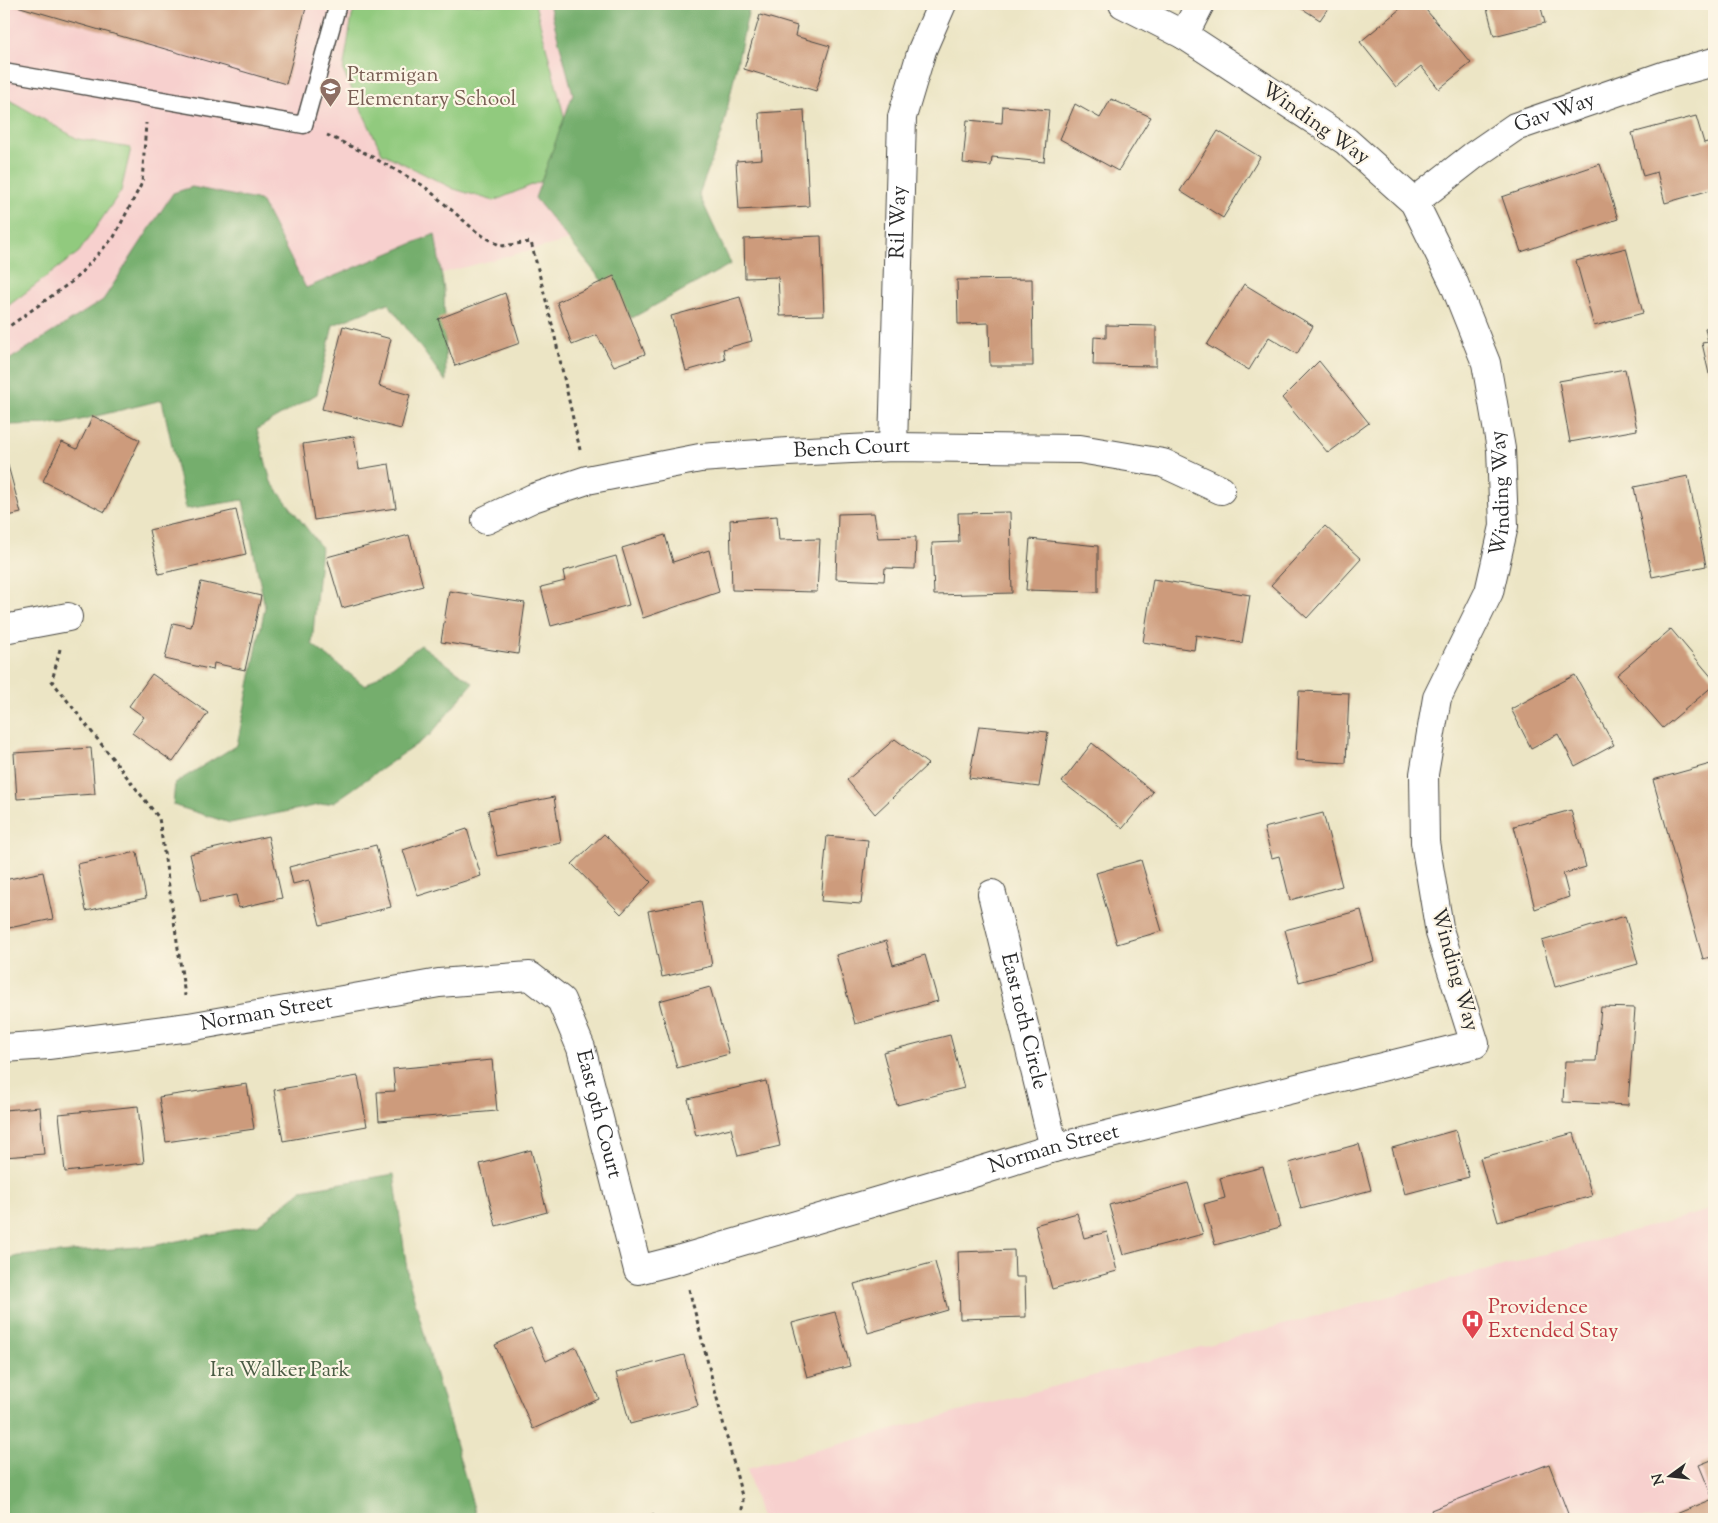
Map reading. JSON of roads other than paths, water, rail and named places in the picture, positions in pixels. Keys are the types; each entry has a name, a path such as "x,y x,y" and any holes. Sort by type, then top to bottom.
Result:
{"street":[{"name":"Ril Way","path":"893,447 902,117 922,50 942,4"},
{"name":"Winding Way","path":"1123,4 1184,35 1346,141 1414,202 1454,283 1486,363 1501,449 1504,526 1489,592 1437,698 1424,774 1426,842 1440,933 1475,1044"},
{"path":"1184,35 1200,4"},
{"name":"Gav Way","path":"1414,202 1473,156 1515,127 1666,75 1714,62"},
{"name":"Bench Court","path":"486,520 533,498 587,480 700,458 893,447 1080,449 1163,464 1221,490"},
{"path":"4,629 68,617"},
{"name":"East 10th Circle","path":"992,894 1054,1148"},
{"name":"Norman Street","path":"4,1048 48,1045 190,1027 439,983 530,976"},
{"name":"East 9th Court","path":"530,976 561,1000 581,1048 638,1270"},
{"name":"Norman Street","path":"638,1270 681,1260 1054,1148 1475,1044"}],"lane":[{"path":"4,72 304,125 338,4"}],"place":[{"name":"Ptarmigan Elementary School","path":"331,107"},
{"name":"Providence Extended Stay","path":"1472,1339"}],"park label":[{"name":"Ira Walker Park","path":"280,1371"}]}
